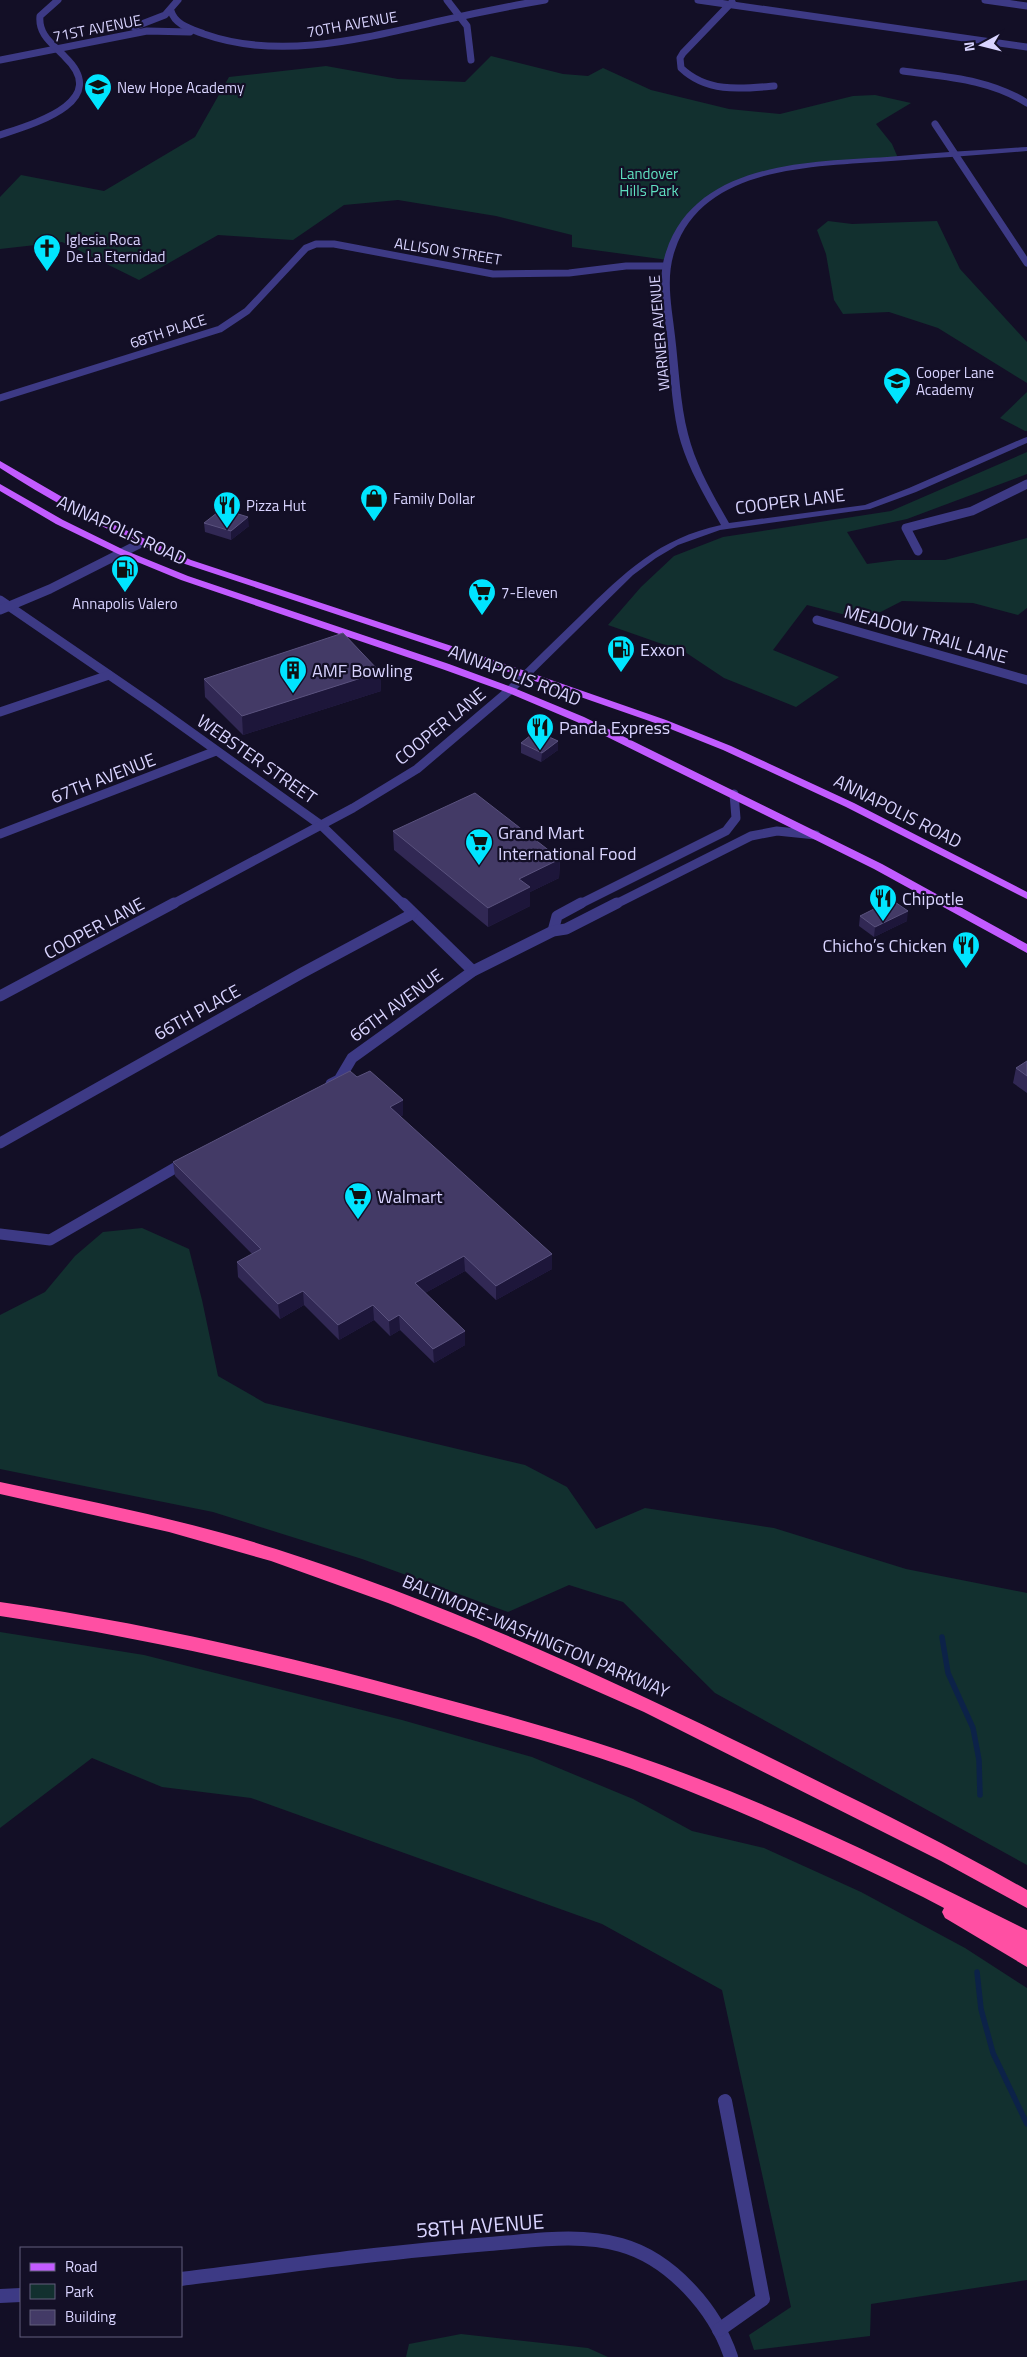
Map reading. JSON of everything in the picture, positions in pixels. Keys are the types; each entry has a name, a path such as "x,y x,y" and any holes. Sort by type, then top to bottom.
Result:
{"highway":[{"name":"BALTIMORE-WASHINGTON PARKWAY","path":"0,1488 169,1524 274,1555 394,1598 569,1670 641,1703 948,1855 1027,1900"},
{"path":"0,1609 117,1627 228,1650 355,1681 544,1734 629,1761 727,1799 883,1869 1027,1940"},
{"path":"948,1855 1027,1890"},
{"path":"883,1869 1027,1958"}],"main road":[{"name":"ANNAPOLIS ROAD","path":"0,464 84,514 141,543 228,576 481,659 525,676 630,711 727,748 857,809 1027,896"},
{"name":"ANNAPOLIS ROAD","path":"0,487 39,511 122,554 176,576 348,636 442,665 510,690 610,732 865,859 1027,949"}],"street":[{"path":"0,135 57,112 76,97 81,82 79,74 41,32 39,21 44,11 58,0"},
{"path":"171,12 178,0"},
{"path":"447,0 467,26 471,60"},
{"name":"70TH AVENUE","path":"171,12 173,18 178,23 200,34 239,43 303,45 337,41 545,0"},
{"path":"698,0 731,2 1027,47"},
{"path":"985,0 1027,6"},
{"path":"731,2 683,53 680,58 681,68 693,78 713,86 742,88 774,86"},
{"name":"71ST AVENUE","path":"0,60 57,49 134,30 171,12"},
{"name":"71ST AVENUE","path":"0,53 134,30 175,30 200,34"},
{"path":"903,71 988,85 1015,95 1027,103"},
{"path":"935,124 1027,263"},
{"name":"WARNER AVENUE","path":"726,526 704,485 684,434 669,324 666,266 670,250 686,220 698,206 726,186 772,170 806,165 1027,149"},
{"name":"ALLISON STREET","path":"316,244 334,244 493,274 569,273 626,266 666,266"},
{"name":"68TH PLACE","path":"0,398 220,328 247,311 306,248 316,244"},
{"name":"COOPER LANE","path":"0,996 322,826 417,769 510,690 647,558 670,544 693,534 726,526 839,512 874,505 1027,440"},
{"path":"918,550 906,528 972,510 1027,484"},
{"path":"5,608 122,554 141,543"},
{"name":"WEBSTER STREET","path":"0,600 5,608 109,676 322,826 473,971"},
{"name":"MEADOW TRAIL LANE","path":"816,620 1027,680"},
{"path":"0,712 109,676"},
{"name":"67TH AVENUE","path":"0,834 216,751"},
{"path":"553,931 557,916 606,890 719,836 730,828 737,818 734,794"},
{"name":"66TH AVENUE","path":"322,1089 339,1080 352,1058 473,971 553,931 566,929 751,836 777,831 816,835"},
{"name":"66TH PLACE","path":"0,1143 302,973 412,914"},
{"path":"0,1234 50,1240 196,1156"},
{"path":"719,2330 763,2299 725,2101"},
{"name":"58TH AVENUE","path":"182,2279 442,2247 589,2240 622,2245 646,2254 689,2290 713,2319 731,2357"},
{"path":"0,2296 20,2295"}],"green space":[{"name":"Landover Hills Park","path":"491,56 563,74 588,76 603,68 651,90 729,109 780,114 853,96 875,95 911,103 876,124 892,144 898,158 772,170 712,195 685,220 668,260 572,247 572,235 496,216 398,200 344,205 293,240 218,235 139,280 62,242 0,249 0,197 21,175 104,191 195,137 229,77 326,66 398,79 465,82"},
{"path":"828,221 852,224 937,221 960,269 1027,342 1027,383 938,328 889,312 843,314 834,300 826,254 817,230"},
{"path":"1027,392 1027,431 1025,431 1000,418"},
{"path":"1027,452 1027,474 907,519 847,532 867,564 897,560 945,560 1027,538 1027,608 1018,615 973,603 902,601 865,620 807,605 773,650 839,677 796,707 724,678 685,652 608,625 641,587 674,556 723,537 891,511"},
{"path":"142,1228 189,1249 218,1376 265,1403 525,1465 567,1487 596,1529 645,1508 774,1528 906,1569 1027,1593 1027,1865 715,1693 623,1602 569,1585 508,1612 362,1559 213,1512 0,1469 0,1315 45,1292 75,1256 103,1232"},
{"path":"0,1632 144,1655 402,1720 532,1757 633,1799 692,1831 764,1848 861,1892 965,1948 1027,1988 1027,2280 871,2304 870,2336 754,2350 749,2335 791,2307 722,1990 602,1924 251,1798 162,1787 92,1758 0,1828"},
{"path":"461,2334 588,2348 608,2357 406,2357 409,2344"}],"building":[{"path":"222,509 248,517 231,531 204,523"},
{"path":"343,633 380,672 242,716 204,679"},
{"path":"536,731 558,741 542,753 521,743"},
{"name":"Grand Mart International Food","path":"475,793 560,859 519,879 530,887 488,908 393,831"},
{"path":"892,900 908,911 875,927 860,916"},
{"path":"1027,1061 1027,1076 1016,1068"},
{"name":"Walmart","path":"350,1071 357,1077 370,1071 403,1100 390,1107 552,1254 496,1286 464,1256 415,1283 465,1331 433,1349 399,1315 389,1321 373,1305 338,1325 303,1291 278,1304 237,1262 261,1249 173,1162"}],"waterway":[{"path":"942,1637 948,1673 973,1728 979,1760 980,1795"},
{"path":"977,1972 981,2009 993,2053 1027,2124"}],"place":[{"name":"New Hope Academy","path":"98,111"},
{"name":"Iglesia Roca De La Eternidad","path":"47,272"},
{"name":"Cooper Lane Academy","path":"897,405"},
{"name":"Family Dollar","path":"374,522"},
{"name":"Pizza Hut","path":"227,529"},
{"name":"Annapolis Valero","path":"125,593"},
{"name":"7-Eleven","path":"482,616"},
{"name":"Exxon","path":"621,673"},
{"name":"AMF Bowling","path":"293,694"},
{"name":"Panda Express","path":"540,751"},
{"name":"Grand Mart International Food","path":"479,866"},
{"name":"Chipotle","path":"883,922"},
{"name":"Chicho’s Chicken","path":"966,969"},
{"name":"Walmart","path":"358,1220"}]}
